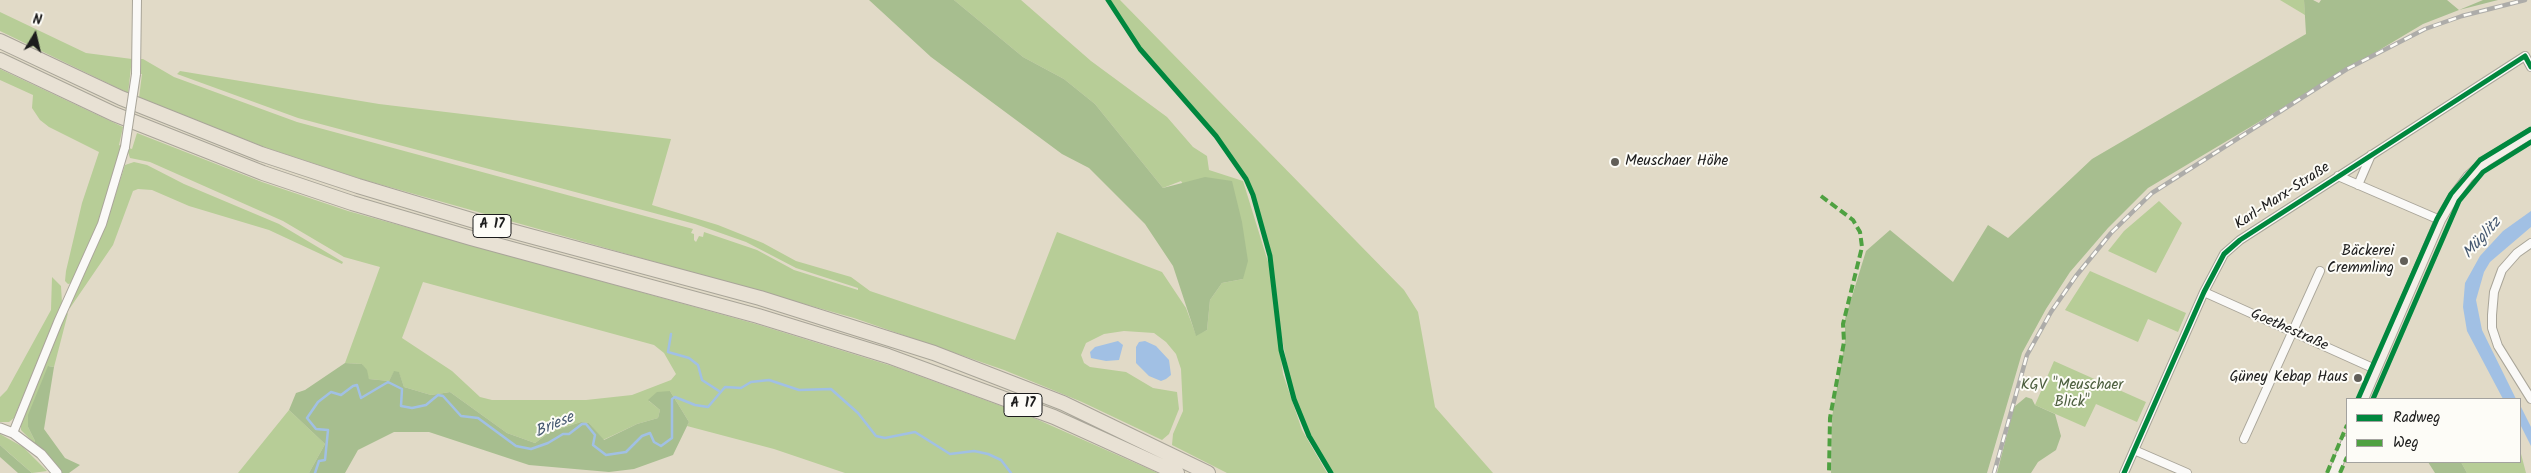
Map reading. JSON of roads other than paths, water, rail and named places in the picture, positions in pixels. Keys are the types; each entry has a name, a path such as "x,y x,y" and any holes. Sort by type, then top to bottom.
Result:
{"highway":[{"name":"A 17","path":"0,40 121,98 279,160 478,222 760,298 934,353 1063,402 1208,473"},
{"name":"A 17","path":"0,60 114,114 263,173 352,203 471,238 758,316 896,358 1054,417 1177,473"}],"main road":[{"path":"2363,398 2440,220 2468,177 2486,161 2531,133"},
{"path":"2334,473 2346,443"}],"street":[{"path":"13,433 58,322 102,224 125,147 136,74 137,0"},
{"name":"Karl-Marx-Straße","path":"2124,473 2204,292 2224,254 2240,240 2525,56 2531,67"},
{"path":"2358,185 2371,155"},
{"path":"2338,176 2440,220"},
{"path":"2531,243 2517,253 2502,270 2494,292 2492,328 2498,346 2531,399"},
{"path":"2244,439 2320,271"},
{"name":"Goethestraße","path":"2204,292 2375,369"},
{"path":"0,428 13,433 41,454 56,472"},
{"path":"2134,450 2187,473"}],"water":[{"path":"2531,211 2531,227 2490,262 2484,272 2476,300 2482,330 2516,398 2502,398 2467,331 2463,307 2465,283 2480,256 2503,231"},
{"path":"1118,341 1123,345 1119,360 1106,361 1091,358 1090,352 1095,347"},
{"path":"1145,341 1156,346 1169,360 1171,375 1166,379 1161,381 1149,376 1136,363 1136,347 1139,342"},
{"path":"2521,407 2531,427 2531,446 2521,426"}],"waterway":[{"path":"671,334 668,352 689,358 698,365 702,380 719,391"},
{"name":"Briese","path":"315,473 319,461 325,460 328,430 316,429 307,418 318,402 331,392 341,395 357,385 361,398 388,382 402,389 401,406 412,408 426,405 438,395 443,396 461,416 478,418 516,446 531,449 548,443 563,434 569,434 582,424 586,424 595,435 593,445 606,455 626,452 642,436 650,433 654,442 661,446 672,438 672,399 675,397 695,405 708,407 725,387 741,388 751,382 769,380 799,390 831,389 858,413 876,436 885,438 915,432 950,454 974,451 988,454 1001,460 1011,473"}],"railway":[{"path":"1994,473 2027,355 2051,312 2076,276 2111,233 2152,193 2347,69 2425,29 2462,16 2525,0"}],"place":[{"name":"Meuschaer Höhe","path":"1615,162"},
{"name":"Bäckerei Cremmling","path":"2404,261"},
{"name":"Güney Kebap Haus","path":"2358,378"}],"water label":[{"name":"Müglitz","path":"2483,239"}],"park label":[{"name":"KGV \"Meuschaer Blick\"","path":"2072,394"}]}
